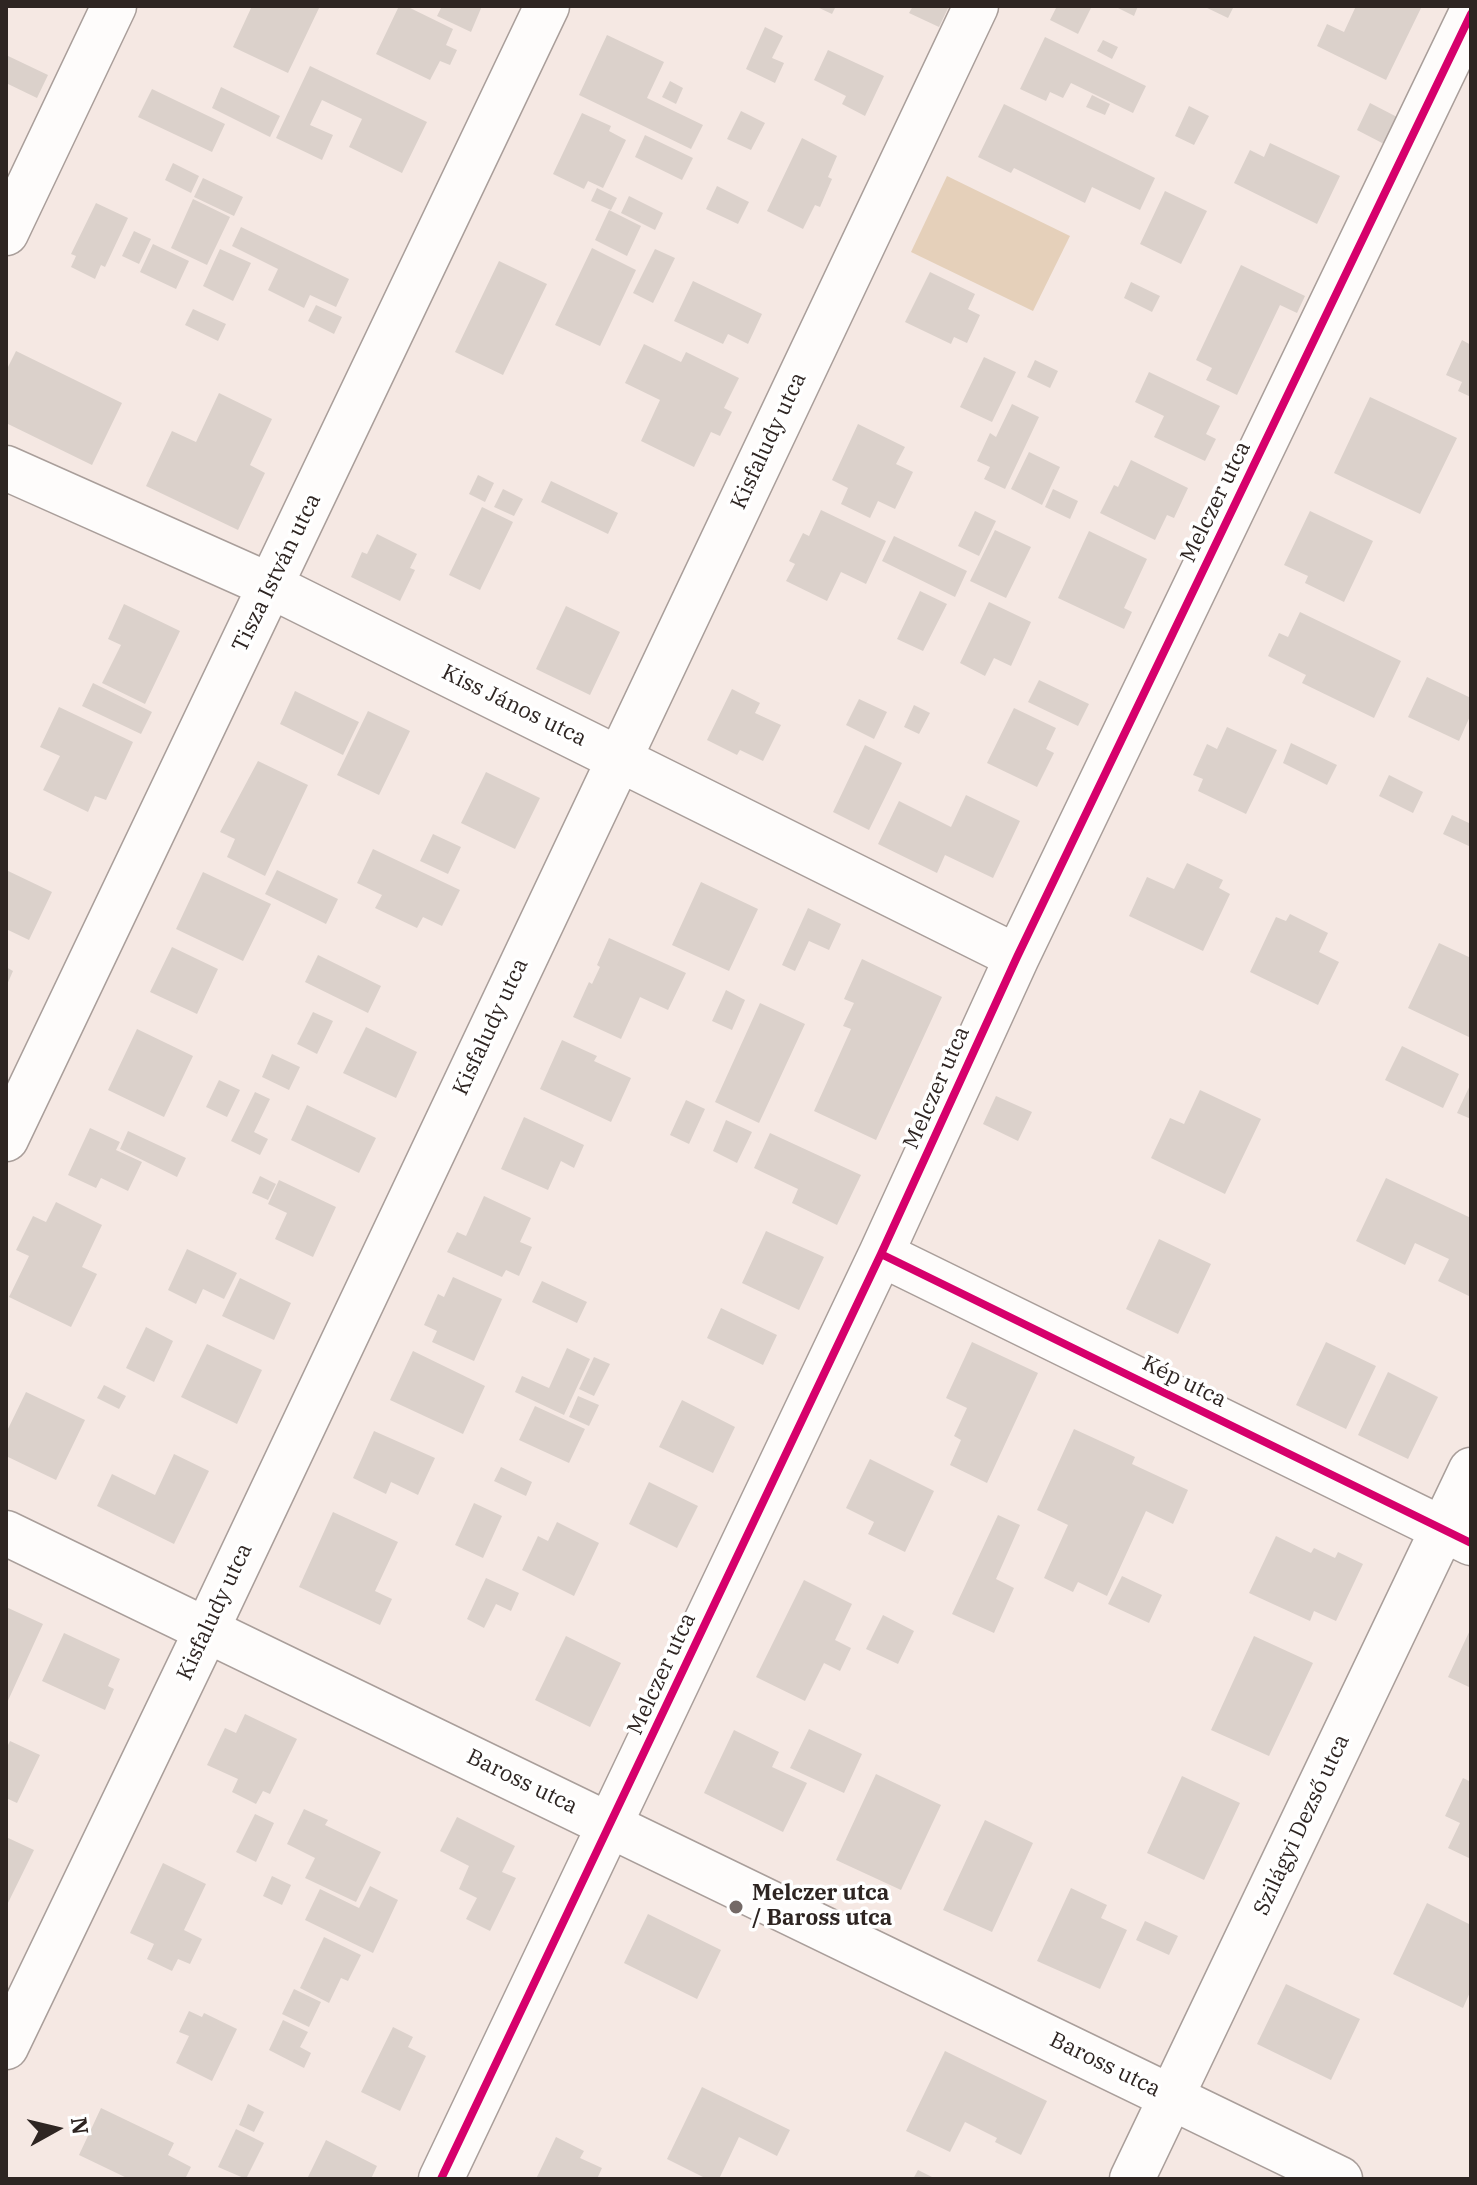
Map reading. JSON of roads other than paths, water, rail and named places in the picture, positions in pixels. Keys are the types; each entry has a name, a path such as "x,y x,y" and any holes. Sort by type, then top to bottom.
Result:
{"street":[{"path":"6,233 114,6"},
{"name":"Tisza István utca","path":"6,1139 547,6"},
{"name":"Kisfaludy utca","path":"6,2047 976,6"},
{"name":"Melczer utca","path":"441,2179 881,1254 1017,957 1471,14"},
{"name":"Kiss János utca","path":"6,468 271,586 1017,957"},
{"name":"Kép utca","path":"881,1254 1457,1536"},
{"name":"Szilágyi Dezső utca","path":"1132,2179 1457,1536 1471,1470"},
{"name":"Baross utca","path":"6,1533 1340,2179"}],"place":[{"name":"Melczer utca / Baross utca","path":"736,1907"}]}
